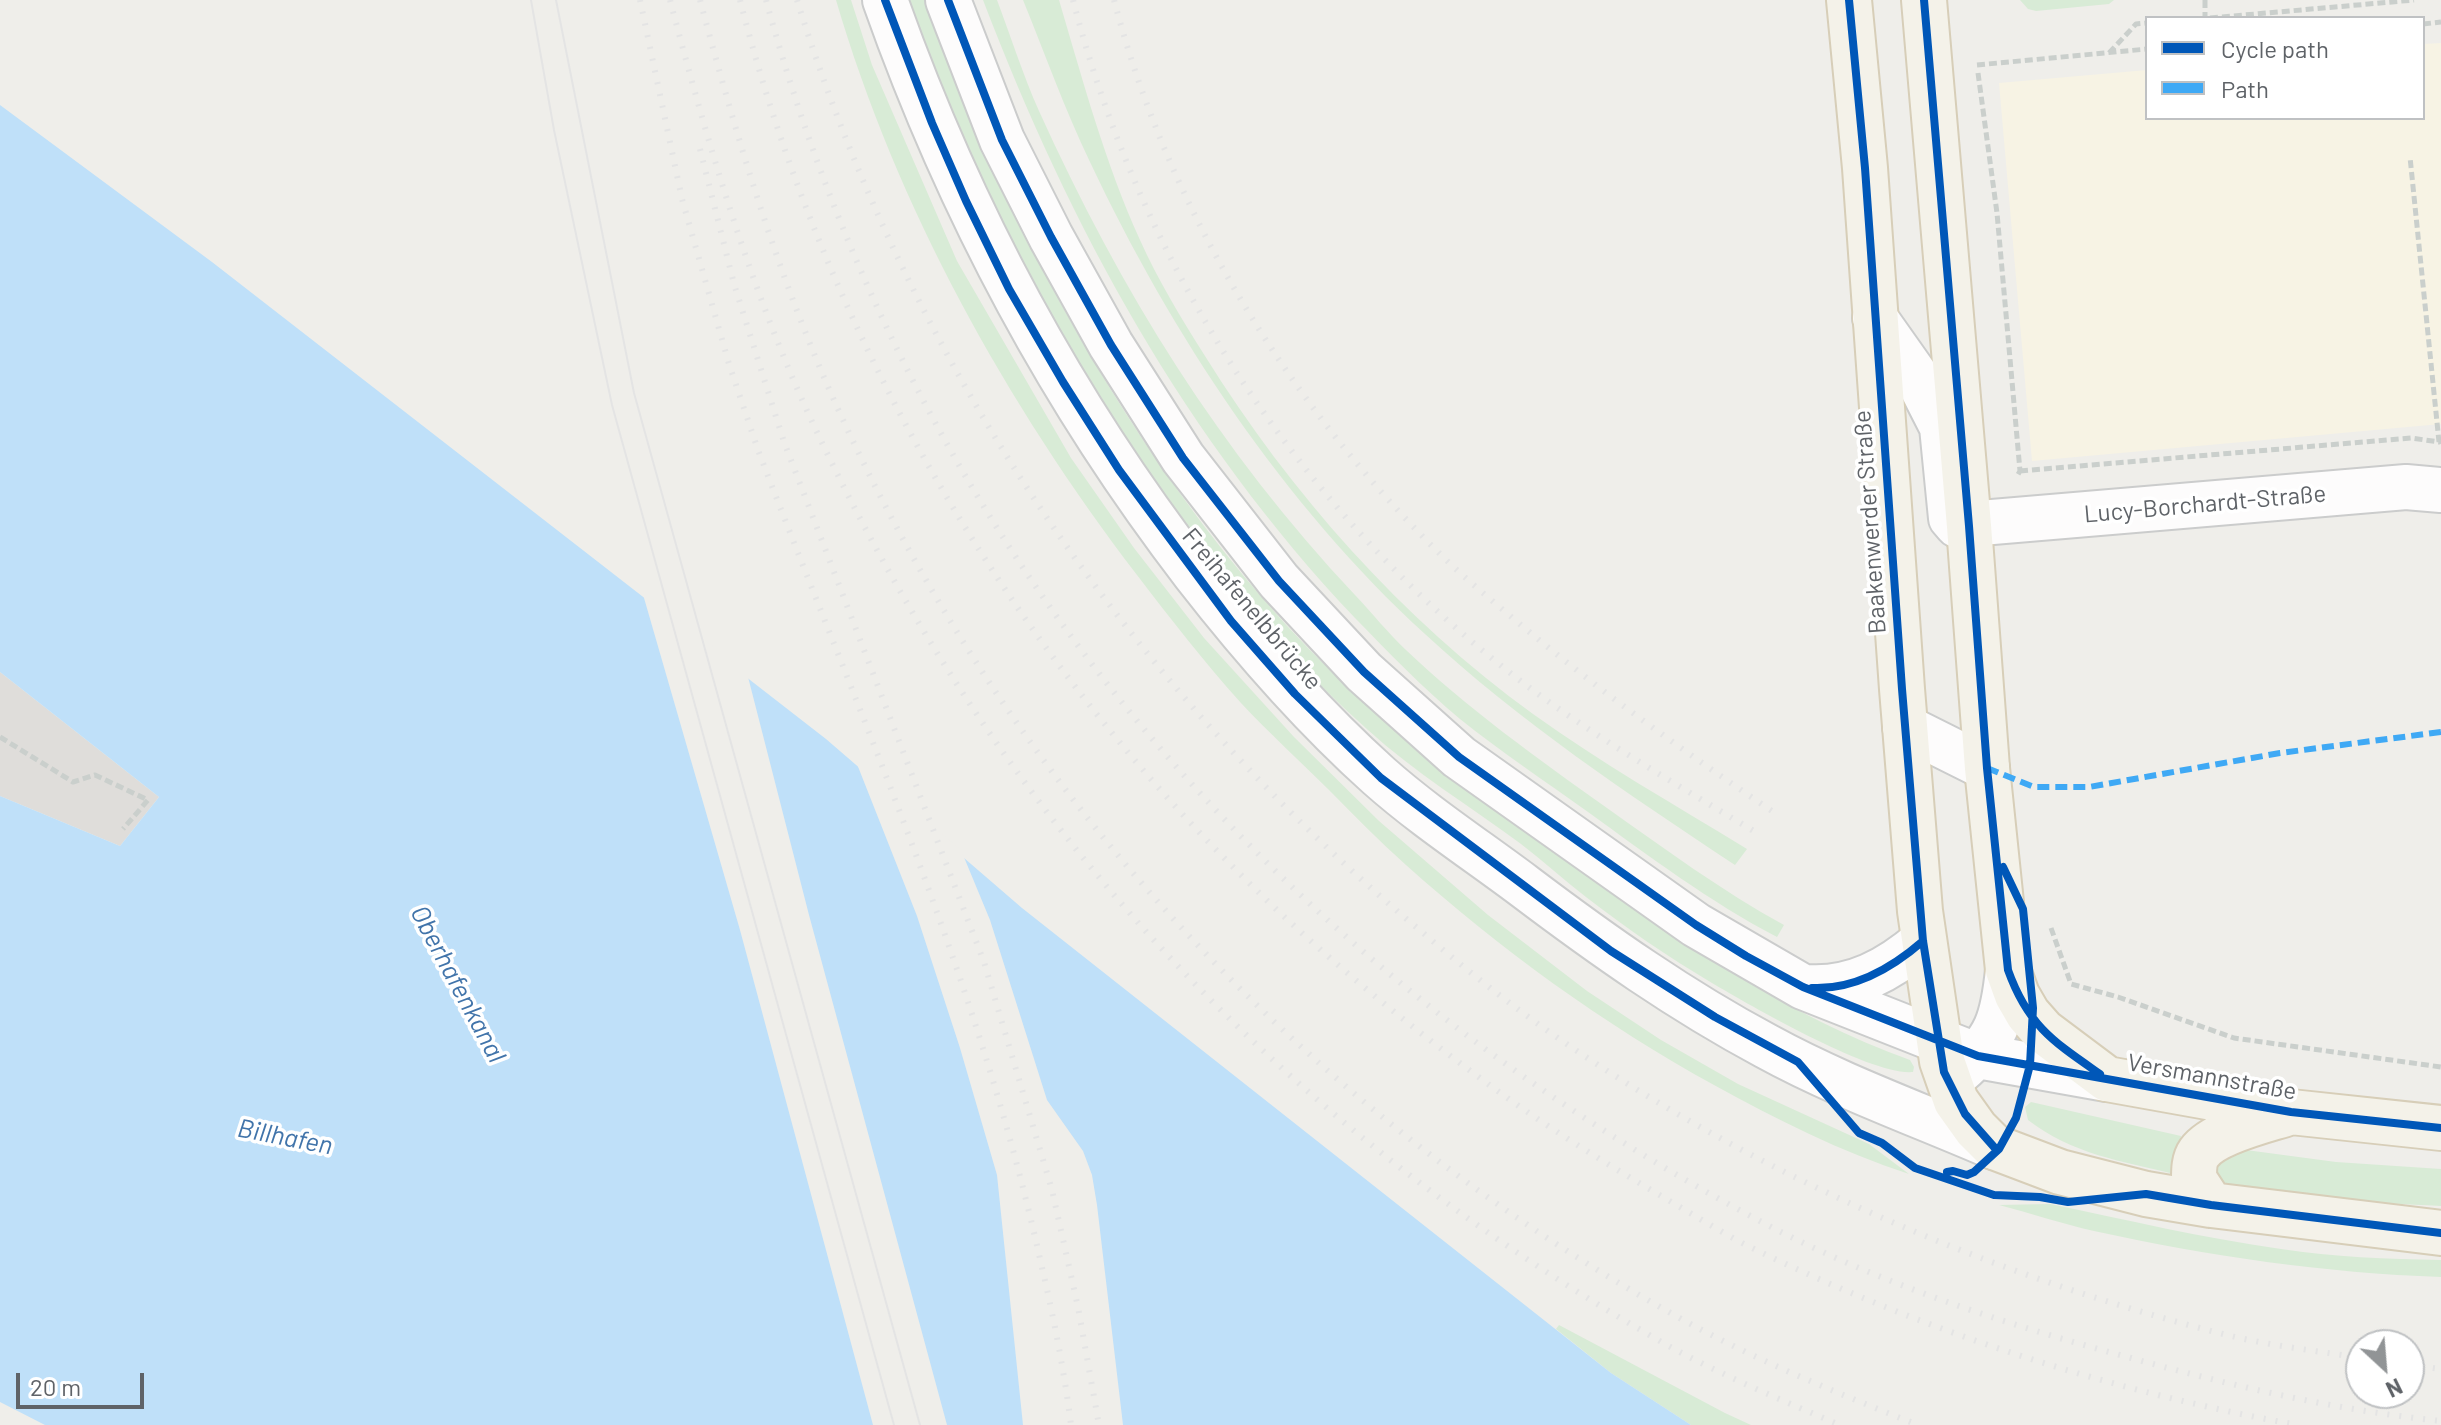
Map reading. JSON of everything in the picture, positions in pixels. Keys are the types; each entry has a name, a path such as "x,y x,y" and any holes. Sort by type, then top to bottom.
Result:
{"main road":[{"name":"Baakenwerder Straße","path":"1849,0 1865,168 1923,941 1965,1114 1994,1147"},
{"path":"1924,0 1987,768 2008,970 2028,1014 2043,1031 2107,1079"},
{"name":"Versmannstraße","path":"2107,1079 2291,1112 2441,1128"},
{"path":"2211,1205 2194,1179 2196,1158 2200,1151 2231,1133 2291,1112"},
{"path":"1994,1147 2060,1172 2146,1194 2441,1233"}],"street":[{"name":"Freihafenelbbrücke","path":"885,0 966,201 1009,289 1063,382 1163,533 1231,621 1295,694 1381,778 1611,951 1660,984 1768,1047 1849,1086"},
{"name":"Freihafenelbbrücke","path":"948,0 1002,140 1111,345 1183,458 1279,581 1364,672 1459,757 1696,925 1803,987 1954,1059"},
{"path":"1875,318 1916,376 1942,427 1951,518 1957,525 1969,526"},
{"name":"Lucy-Borchardt-Straße","path":"1969,526 2406,487 2441,490"},
{"path":"1905,727 1987,768"},
{"path":"1803,987 1843,985 1887,970 1923,941"},
{"path":"1849,1086 1902,1094 1995,1031 2004,1011 2008,970"},
{"name":"Versmannstraße","path":"1954,1059 2107,1079"},
{"path":"1849,1086 1994,1147"}],"path":[{"path":"2231,16 2414,0"},
{"path":"2109,53 2136,24 2145,23"},
{"path":"1977,65 2145,49"},
{"path":"2020,471 2411,438 2439,442 2410,157"},
{"path":"0,737 73,782 95,775 148,800 123,829"},
{"path":"2071,984 2118,997 2234,1038 2441,1067"}],"shaded area":[{"path":"2441,43 2441,424 2032,461 1999,83 2145,70 2145,120 2425,120 2425,44"},
{"path":"0,672 159,797 120,846 0,796"}],"green space":[{"path":"836,0 851,0 872,65 957,261 1071,458 1134,548 1204,638 1294,737 1379,821 1488,915 1587,991 1661,1040 1738,1084 1869,1144 1909,1174 1834,1145 1737,1098 1632,1037 1554,984 1478,926 1406,865 1241,703 1137,575 1043,442 1000,372 960,301 890,153"},
{"path":"909,0 927,0 1015,215 1109,387 1145,443 1223,550 1308,648 1371,709 1439,765 1619,898 1739,977 1780,1000 1822,1023 1910,1060 1913,1072 1870,1063 1812,1038 1730,994 1663,953 1601,909 1521,844 1405,761 1368,730 1290,654 1219,572 1154,485 1095,393 1041,298 992,201 948,101"},
{"path":"983,0 997,0 1039,111 1104,243 1139,305 1217,426 1306,540 1399,643 1453,692 1529,752 1650,839 1784,925 1777,937 1680,878 1460,719 1419,683 1355,618 1294,549 1238,478 1138,328 1054,168"},
{"path":"1023,0 1059,0 1105,152 1147,255 1238,407 1312,505 1394,595 1485,677 1585,750 1747,849 1735,865 1615,784 1461,666 1373,584 1278,473 1194,353 1122,226 1081,142"},
{"path":"2020,0 2114,0 2109,4 2036,11 2028,9"},
{"path":"2031,1102 2181,1136 2174,1174 2098,1155 2062,1141 2028,1120 2025,1107"},
{"path":"2246,1150 2336,1162 2441,1169 2441,1206 2301,1198 2221,1183 2216,1172 2219,1162"},
{"path":"2050,1204 2281,1249 2361,1257 2441,1260 2441,1277 2354,1272 2180,1248 2094,1231 1999,1205"},
{"path":"1559,1325 1751,1425 1691,1425 1611,1373 1556,1329"}],"water":[{"path":"0,105 212,262 826,739 1022,908 1611,1373 1691,1425 45,1425 0,1402 0,796 120,846 159,797 0,672"}],"pier":[{"path":"642,591 747,673 947,1425 873,1425 740,930"},
{"path":"855,759 961,850 990,920 1047,1100 1083,1151 1092,1175 1097,1205 1123,1425 1023,1425 997,1175 917,916"}],"tram line":[{"path":"531,0 554,130 612,405 894,1425"},
{"path":"556,0 634,393 920,1425"}],"railway":[{"path":"640,0 682,199 729,364 758,450 914,850 984,1052 1040,1259 1058,1342 1071,1425"},
{"path":"670,0 700,109 751,271 815,428 890,573 973,709 1065,836 1166,954 1277,1064 1397,1165 1526,1258 1665,1344 1729,1377 1840,1425"},
{"path":"700,0 760,207 796,309 838,409 910,552 993,687 1085,815 1187,934 1299,1045 1419,1146 1548,1238 1685,1321 1771,1364 1918,1425"},
{"path":"740,0 776,122 820,242 872,358 932,471 999,580 1073,684 1154,783 1241,875 1298,929 1387,1006 1503,1095 1596,1157 1746,1245 1879,1304 2016,1354 2156,1394 2298,1425"},
{"path":"766,0 831,197 914,382 1014,555 1132,715 1266,862 1416,995 1580,1115 1758,1220 1847,1263 1988,1316 2169,1368 2323,1404 2441,1421"},
{"path":"797,0 844,134 900,263 966,388 1040,508 1123,622 1213,730 1311,832 1416,927 1528,1017 1624,1081 1705,1130 1788,1174 1874,1214 2050,1283 2140,1311 2247,1340 2345,1356"},
{"path":"1073,0 1102,97 1139,191 1183,282 1234,369 1293,452 1357,530 1428,602 1534,691 1660,775 1757,833"},
{"path":"1114,0 1137,77 1166,152 1200,226 1239,297 1283,366 1331,431 1383,493 1476,587 1609,695 1772,811"},
{"path":"700,149 734,284 784,442 984,962 1052,1190 1078,1307 1099,1425"},
{"path":"2425,1367 2441,1369"}],"marked path":[{"path":"1987,768 2034,787 2089,787 2280,753 2441,732"}],"cycle path":[{"path":"885,0 932,123 1009,289 1119,470 1231,621 1295,694 1381,778 1611,951 1715,1017 1798,1062 1859,1133 1882,1143 1915,1168 1994,1195 2068,1202 2146,1194 2441,1233"},
{"path":"948,0 1002,140 1051,237 1111,345 1183,458 1279,581 1364,672 1459,757 1696,925 1746,956 1803,987 1978,1056 2291,1112 2441,1128"},
{"path":"1849,0 1865,168 1923,941 1944,1072 1965,1114 1994,1147"},
{"path":"1924,0 1987,768 2008,970 2024,1005 2044,1031 2100,1074"},
{"path":"1947,1172 1967,1175 1974,1172 1999,1149 2016,1118 2030,1065 2033,1008 2023,909 2003,867"},
{"path":"1812,988 1828,988 1858,981 1886,968 1923,941"}],"water label":[{"name":"Oberhafenkanal","path":"458,984"},
{"name":"Billhafen","path":"285,1137"}]}
